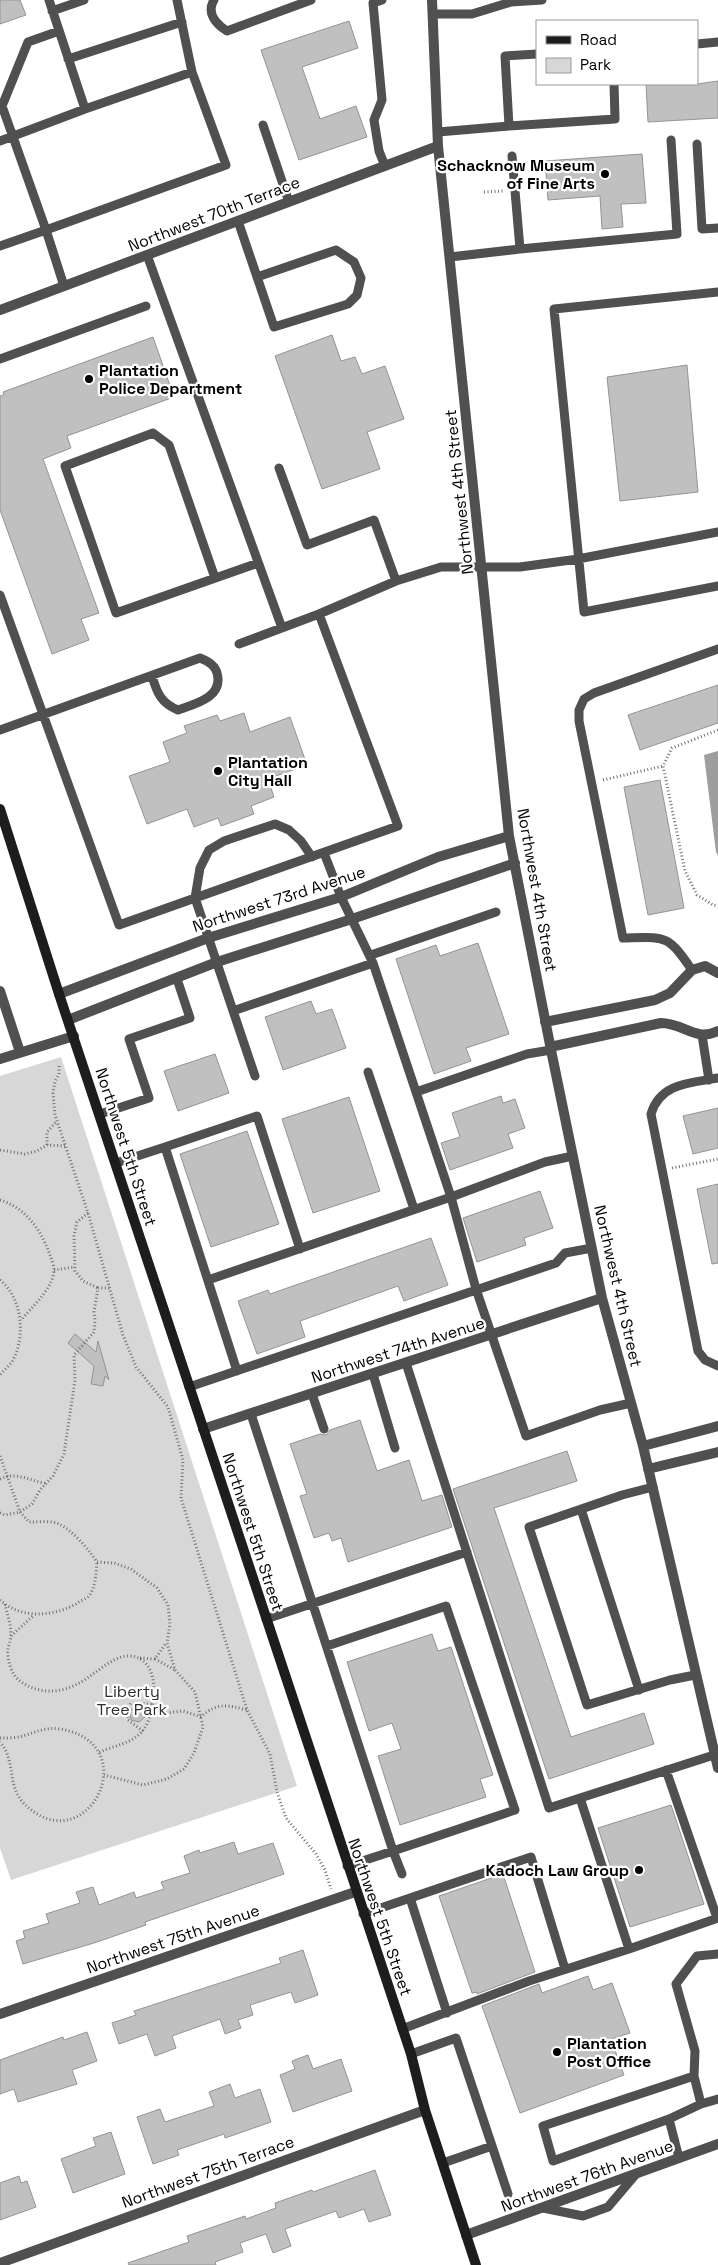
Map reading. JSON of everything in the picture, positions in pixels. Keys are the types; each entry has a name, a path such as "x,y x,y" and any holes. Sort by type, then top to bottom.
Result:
{"street":[{"name":"Northwest 4th Street","path":"432,0 438,146 509,836 550,1048 602,1298 643,1446 718,1768"},
{"name":"Northwest 70th Terrace","path":"0,310 438,146"},
{"name":"Northwest 5th Street","path":"0,809 59,994 355,1892 411,2054 425,2110 476,2265"},
{"name":"Northwest 73rd Avenue","path":"59,994 208,938 341,897 438,857 509,836"},
{"path":"68,1020 217,962 352,920 515,863"},
{"path":"545,1022 655,1000 670,993 692,970 705,966 718,973"},
{"path":"0,992 20,1052"},
{"path":"550,1048 661,1023 673,1023 702,1036 718,1031"},
{"path":"0,1059 74,1036"},
{"name":"Northwest 74th Avenue","path":"203,1429 602,1298"},
{"path":"643,1446 718,1426"},
{"path":"648,1469 718,1452"},
{"name":"Northwest 75th Avenue","path":"0,2014 355,1892"},
{"name":"Northwest 75th Terrace","path":"0,2263 425,2110"},
{"name":"Northwest 76th Avenue","path":"466,2235 718,2144"}],"lane":[{"path":"49,0 85,109"},
{"path":"52,11 84,0"},
{"path":"0,246 226,165 192,72 177,0"},
{"path":"214,0 211,14 216,23 227,31 311,0"},
{"path":"382,0 373,3 382,100 374,120 379,151 384,166"},
{"path":"433,14 472,14 511,1 542,0"},
{"path":"68,60 182,22"},
{"path":"59,31 28,42 2,106 64,286"},
{"path":"698,44 718,42"},
{"path":"509,126 506,56 536,54"},
{"path":"0,140 192,72"},
{"path":"438,132 615,119 614,85"},
{"path":"263,125 289,202"},
{"path":"450,257 677,234 670,140"},
{"path":"696,144 702,229 718,228"},
{"path":"512,156 520,250"},
{"path":"238,221 257,277 274,327 348,304 357,295 361,278 354,262 336,250 257,277"},
{"path":"147,255 282,628"},
{"path":"718,292 554,308 584,612 718,586"},
{"path":"0,359 146,306"},
{"path":"216,578 169,445 154,433 66,466 116,613 216,578 258,563"},
{"path":"278,468 307,545 374,520 396,581"},
{"path":"239,644 319,614 396,581 441,567 520,567 578,559 718,532"},
{"path":"0,595 119,925 398,826 319,614"},
{"path":"692,970 672,942 660,938 623,938 590,782 579,721 579,710 584,699 594,693 718,650"},
{"path":"0,730 200,658 209,661 217,672 218,683 212,694 202,702 178,710 168,706 158,696 152,676"},
{"path":"254,1076 195,898 200,868 209,850 224,841 275,824 289,830 301,840 312,857"},
{"path":"324,853 341,897 372,959 451,1197 476,1289 526,1436 600,1410 631,1403"},
{"path":"233,1011 496,912"},
{"path":"100,1114 149,1098 130,1039 190,1018 177,979"},
{"path":"702,1036 713,1079 668,1089 654,1104 651,1114 698,1351 705,1360 718,1366"},
{"path":"416,1092 550,1048"},
{"path":"368,1072 414,1209"},
{"path":"116,1163 257,1116 300,1249"},
{"path":"165,1147 237,1371"},
{"path":"208,1280 451,1197 545,1162 573,1156"},
{"path":"189,1387 556,1263 565,1253 592,1248"},
{"path":"406,1363 549,1808 714,1755"},
{"path":"373,1374 395,1448"},
{"path":"312,1394 324,1429"},
{"path":"251,1414 402,1874"},
{"path":"653,1487 529,1527 587,1706 695,1675"},
{"path":"581,1509 639,1690"},
{"path":"266,1619 466,1552"},
{"path":"327,1646 446,1606 515,1810 347,1866"},
{"path":"402,2029 529,1981 718,1918 666,1770"},
{"path":"580,1798 629,1949"},
{"path":"363,1914 530,1857 566,1969"},
{"path":"410,1898 447,2013"},
{"path":"701,2104 694,2076 695,2051 676,1984 697,1956 718,1954"},
{"path":"411,2054 456,2038 508,2194"},
{"path":"694,2076 543,2126 553,2161 718,2099"},
{"path":"669,2119 679,2158"},
{"path":"443,2163 492,2146"},
{"path":"543,2208 583,2216 608,2207 636,2174"}],"path":[{"path":"484,192 506,191"},
{"path":"718,730 672,748 663,766 685,871 697,895 713,906 718,906"},
{"path":"590,782 663,766"},
{"path":"59,1066 59,1074 55,1081 53,1093 57,1121 88,1213 123,1335 136,1367 168,1407 183,1460 181,1498 247,1710 270,1754 286,1818 316,1854 325,1870 334,1899"},
{"path":"47,1144 47,1132 57,1121"},
{"path":"0,1150 25,1154 37,1151 47,1144 65,1146"},
{"path":"662,1170 718,1159"},
{"path":"0,1200 10,1203 34,1223 46,1243 54,1270 47,1291 21,1320"},
{"path":"88,1213 77,1222 74,1236 75,1271 83,1281 98,1288 110,1288"},
{"path":"54,1270 75,1267"},
{"path":"0,1280 15,1300 21,1320 20,1341 12,1360 0,1375"},
{"path":"0,1513 5,1515 20,1512 32,1504 53,1476 64,1454 74,1380 74,1356 94,1332 96,1320 94,1312 98,1288"},
{"path":"0,1456 20,1512 29,1522 49,1522 62,1525 89,1550 97,1562 95,1582 88,1596 62,1612 34,1615 5,1604 0,1600"},
{"path":"0,1479 6,1476 20,1475 34,1482 46,1483"},
{"path":"97,1562 114,1563 131,1569 157,1588 168,1605 170,1624 166,1643 154,1659"},
{"path":"5,1604 11,1636 8,1650 10,1666 18,1679 29,1687 43,1690 69,1689 81,1684 112,1661 128,1656 154,1659 175,1670 195,1692 203,1727 194,1753 184,1769 167,1779 143,1785 104,1775"},
{"path":"11,1636 34,1615"},
{"path":"166,1643 175,1670"},
{"path":"98,1754 114,1746 130,1742 143,1731 153,1712 155,1686 148,1669 140,1658"},
{"path":"143,1731 128,1720 127,1711 131,1703 154,1704"},
{"path":"201,1717 211,1708 222,1706 247,1710"},
{"path":"153,1712 159,1714 183,1712 201,1717"},
{"path":"0,1738 22,1736 39,1730 60,1729 87,1741 98,1754 104,1775 101,1792 89,1809 80,1815 62,1820 44,1817 35,1813 21,1800 10,1776 8,1754 0,1742"}],"green space":[{"name":"Liberty Tree Park","path":"61,1057 297,1786 11,1880 0,1848 0,1076"}],"shaded area":[{"path":"718,751 718,856 704,755"}],"building":[{"path":"0,0 20,0 26,15 0,24"},
{"path":"349,21 358,48 302,67 320,119 356,106 367,137 299,160 261,50"},
{"path":"718,81 718,118 648,122 646,85 698,84"},
{"path":"642,154 646,203 621,204 623,227 602,229 600,196 548,200 545,161"},
{"path":"332,335 341,361 355,357 362,374 385,366 404,419 367,432 380,469 322,489 275,356"},
{"name":"Plantation Police Department","path":"153,337 174,397 67,436 71,448 43,459 99,613 81,619 89,640 52,654 0,510 0,396 4,395 3,392"},
{"path":"687,365 698,492 620,501 607,377"},
{"path":"718,685 718,723 640,750 628,715"},
{"name":"Plantation City Hall","path":"244,713 250,732 290,717 307,765 268,779 274,797 251,806 254,814 221,826 218,818 194,827 187,809 147,824 129,776 170,762 163,742 187,733 184,726 217,715 220,721"},
{"path":"660,780 684,908 648,915 624,787"},
{"path":"478,943 509,1034 466,1048 471,1061 434,1074 396,959 436,945 440,956"},
{"path":"311,1001 316,1014 332,1009 346,1048 283,1070 265,1017"},
{"path":"215,1054 229,1093 178,1111 164,1071"},
{"path":"501,1096 503,1103 515,1099 525,1128 508,1134 513,1148 450,1170 441,1143 460,1137 452,1113"},
{"path":"349,1097 380,1191 313,1213 282,1119"},
{"path":"718,1108 718,1148 693,1154 683,1116"},
{"path":"247,1131 279,1224 211,1247 180,1154"},
{"path":"718,1184 718,1263 712,1264 697,1189"},
{"path":"540,1191 553,1228 524,1238 526,1245 477,1262 463,1218"},
{"path":"431,1238 448,1285 404,1301 398,1286 300,1321 305,1337 257,1354 238,1301 268,1290 270,1294"},
{"path":"75,1334 96,1352 98,1341 109,1380 105,1376 103,1386 91,1384 94,1366 68,1343"},
{"path":"360,1420 377,1471 409,1460 422,1501 442,1495 452,1527 348,1562 341,1538 332,1541 329,1533 314,1538 300,1496 307,1494 290,1444 320,1434 326,1435 330,1430"},
{"path":"567,1451 577,1481 494,1508 571,1737 644,1713 654,1744 549,1779 453,1489"},
{"path":"432,1634 438,1651 451,1647 493,1775 480,1779 486,1797 400,1825 378,1756 401,1749 392,1723 369,1731 347,1662"},
{"path":"136,1705 143,1708 146,1716 139,1722 131,1720 130,1711"},
{"path":"671,1805 704,1904 630,1927 598,1828"},
{"path":"234,1842 238,1854 273,1843 284,1874 145,1922 146,1925 94,1943 23,1964 16,1941 25,1938 23,1931 49,1923 46,1914 80,1903 76,1892 93,1887 99,1905 134,1892 136,1898 164,1889 161,1882 190,1873 184,1856 199,1850 200,1853"},
{"path":"503,1874 535,1972 477,1994 477,1992 472,1993 439,1896"},
{"path":"303,1950 318,1995 295,2003 291,1992 250,2005 253,2015 238,2020 241,2028 225,2034 220,2019 172,2036 176,2048 155,2056 147,2034 119,2044 112,2023 136,2015 134,2011 281,1963 279,1958"},
{"name":"Plantation Post Office","path":"588,1976 593,1990 612,1983 630,2033 611,2039 624,2075 520,2113 482,2006 539,1984 542,1993"},
{"path":"87,2032 97,2061 72,2070 77,2084 18,2102 14,2089 0,2094 0,2060 63,2037 64,2040"},
{"path":"308,2055 313,2069 341,2059 352,2091 293,2112 280,2075 295,2069 292,2061"},
{"path":"230,2084 235,2098 260,2089 271,2122 225,2138 224,2134 177,2150 179,2155 153,2164 137,2117 160,2109 165,2122 214,2106 209,2092"},
{"path":"111,2132 125,2174 73,2193 61,2159 96,2146 93,2138"},
{"path":"375,2170 391,2215 369,2222 364,2209 339,2218 336,2211 285,2229 291,2246 273,2253 266,2234 240,2243 243,2252 215,2262 216,2265 129,2265 128,2263 189,2242 187,2236 245,2216 246,2219 276,2208 275,2203"},
{"path":"19,2176 21,2183 27,2181 36,2207 0,2220 0,2183"}],"place":[{"name":"Schacknow Museum of Fine Arts","path":"605,174"},
{"name":"Plantation Police Department","path":"89,379"},
{"name":"Plantation City Hall","path":"218,771"},
{"name":"Kadoch Law Group","path":"639,1870"},
{"name":"Plantation Post Office","path":"557,2052"}]}
